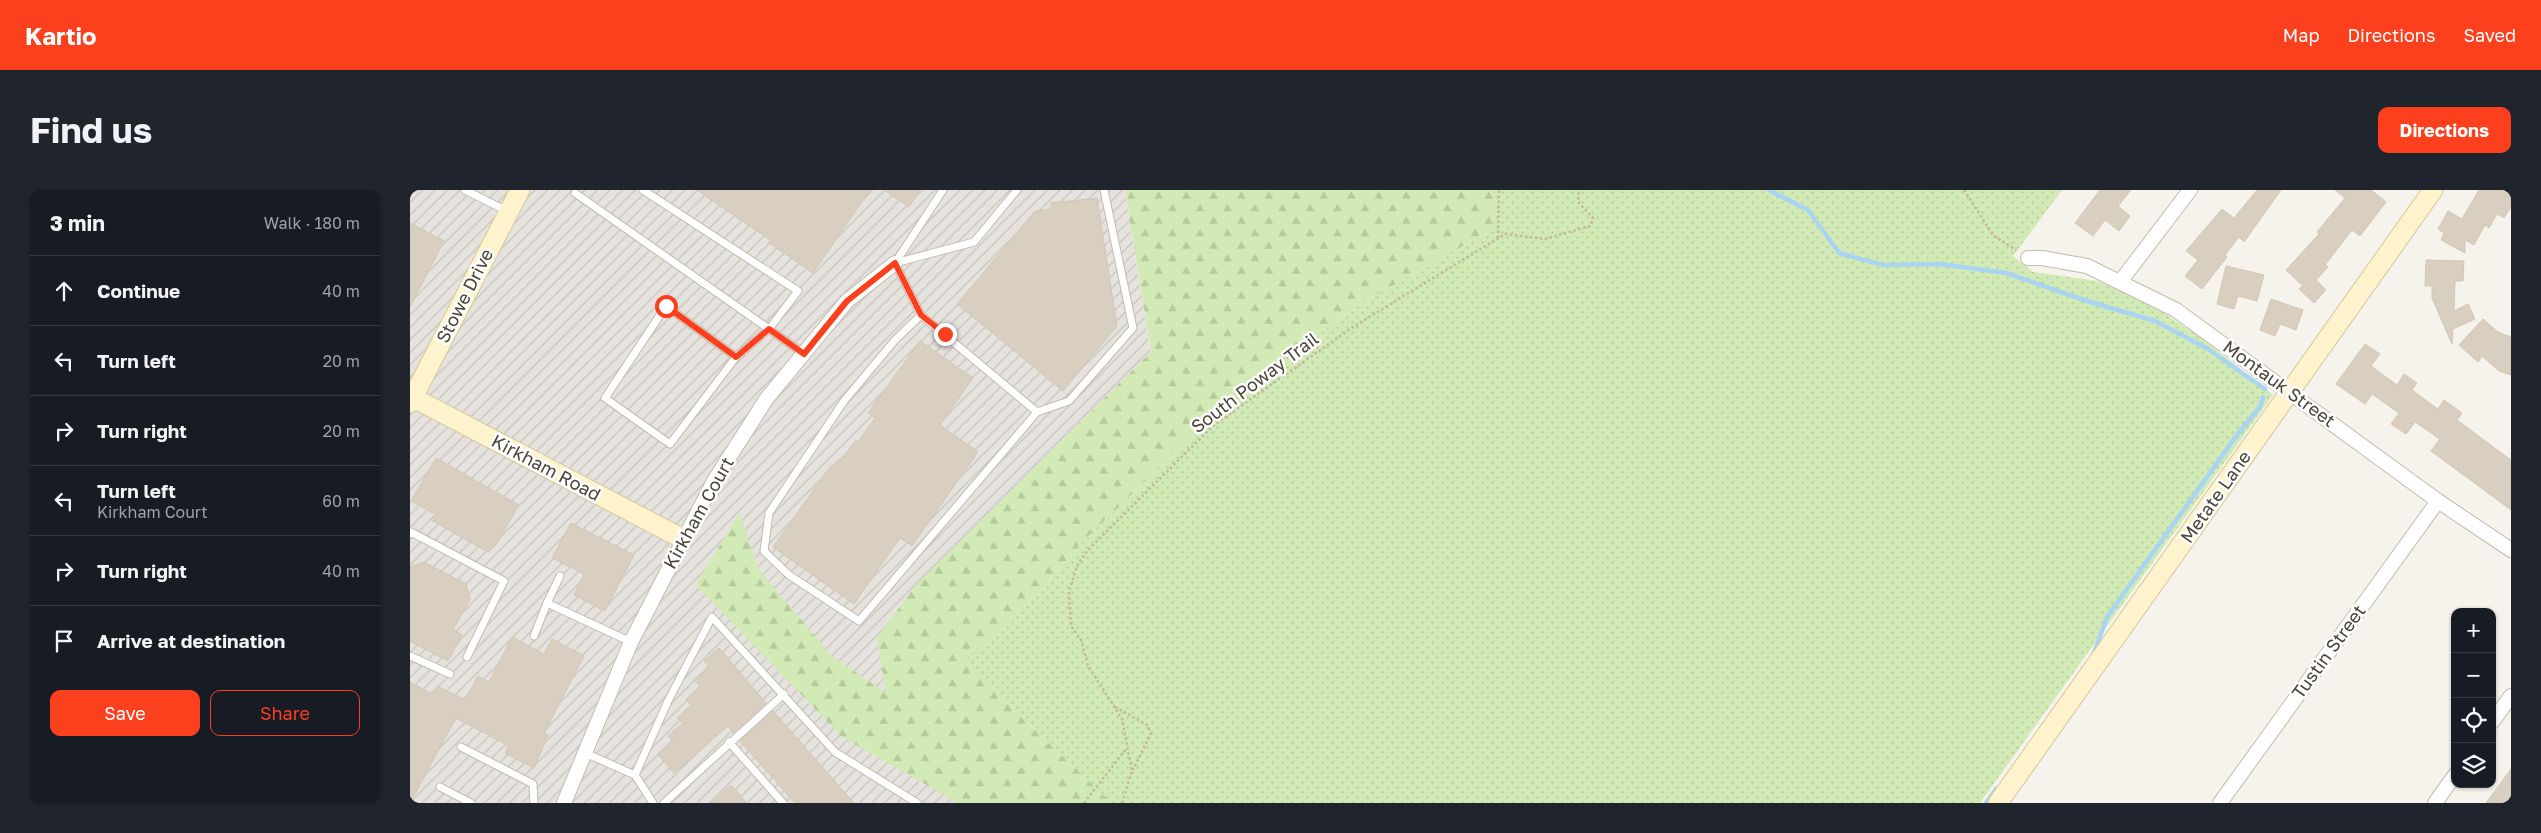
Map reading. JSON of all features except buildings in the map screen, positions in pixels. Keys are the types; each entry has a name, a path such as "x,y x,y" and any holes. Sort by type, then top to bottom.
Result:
{"street":[{"name":"Stowe Drive","path":"411,399 520,190"},
{"path":"2120,282 2190,190"},
{"name":"Metate Lane","path":"1998,803 2433,190"},
{"name":"Montauk Street","path":"2028,258 2042,258 2087,266 2176,310 2438,501 2511,550"},
{"name":"Kirkham Court","path":"564,803 631,642 683,539 724,464 767,398 847,301 895,263"},
{"name":"Kirkham Road","path":"411,399 683,539"},
{"name":"Tustin Street","path":"2220,803 2438,501"},
{"path":"2496,717 2511,696"},
{"path":"2435,803 2451,781"}],"lane":[{"path":"465,190 509,212"},
{"path":"643,190 798,291 769,329 736,357 670,444 605,398 666,306 736,357"},
{"path":"895,263 943,190"},
{"path":"895,263 974,242 1018,190"},
{"path":"921,315 895,340 844,402 769,513 764,551 790,575 859,621 1037,412 1070,401 1133,328 1104,190"},
{"path":"574,193 804,354"},
{"path":"895,263 921,315 1037,412"},
{"path":"410,534 411,532 504,581 467,657"},
{"path":"534,636 547,602 560,576"},
{"path":"547,602 631,642"},
{"path":"635,775 668,702 712,617 835,752 917,803"},
{"path":"410,656 450,674"},
{"path":"664,803 784,694"},
{"path":"729,742 783,803"},
{"path":"461,747 533,784 534,803"},
{"path":"585,753 635,775 653,803"},
{"path":"440,787 471,803"}],"path":[{"path":"1498,238 1499,190"},
{"name":"South Poway Trail","path":"1122,803 1132,771 1122,719 1088,666 1082,640 1071,626 1069,591 1077,566 1087,551 1214,425 1353,327 1505,234 1545,239 1590,226 1593,218 1578,202 1579,190"},
{"path":"1964,190 1993,235 2028,258"},
{"path":"1114,706 1147,725 1151,734 1132,771"},
{"path":"1084,803 1127,748"}],"shaded area":[{"path":"410,190 1125,190 1167,456 939,654 1106,803 410,803"}],"green space":[{"path":"1125,190 1493,190 1493,229 1360,304 1266,372 1205,424 1083,541 1041,590 963,662 1112,803 958,803 842,737 696,585 739,513 759,570 832,656 886,693 877,638 915,586 1151,352"},
{"path":"1493,190 2062,190 2013,256 2033,272 2097,281 2149,303 2204,340 2273,395 1980,803 1112,803 962,662 1041,590 1083,541 1205,424 1266,372 1360,304 1493,229"}],"waterway":[{"path":"1769,190 1808,210 1839,253 1883,265 1940,264 2006,273 2087,301 2155,321 2208,349 2265,389"},
{"path":"2094,653 2107,617 2237,435 2260,407 2263,397"},
{"path":"1986,803 1996,789"}],"route":[{"path":"666,306 736,357 769,329 804,354 847,301 895,263 921,315 945,334"}]}
